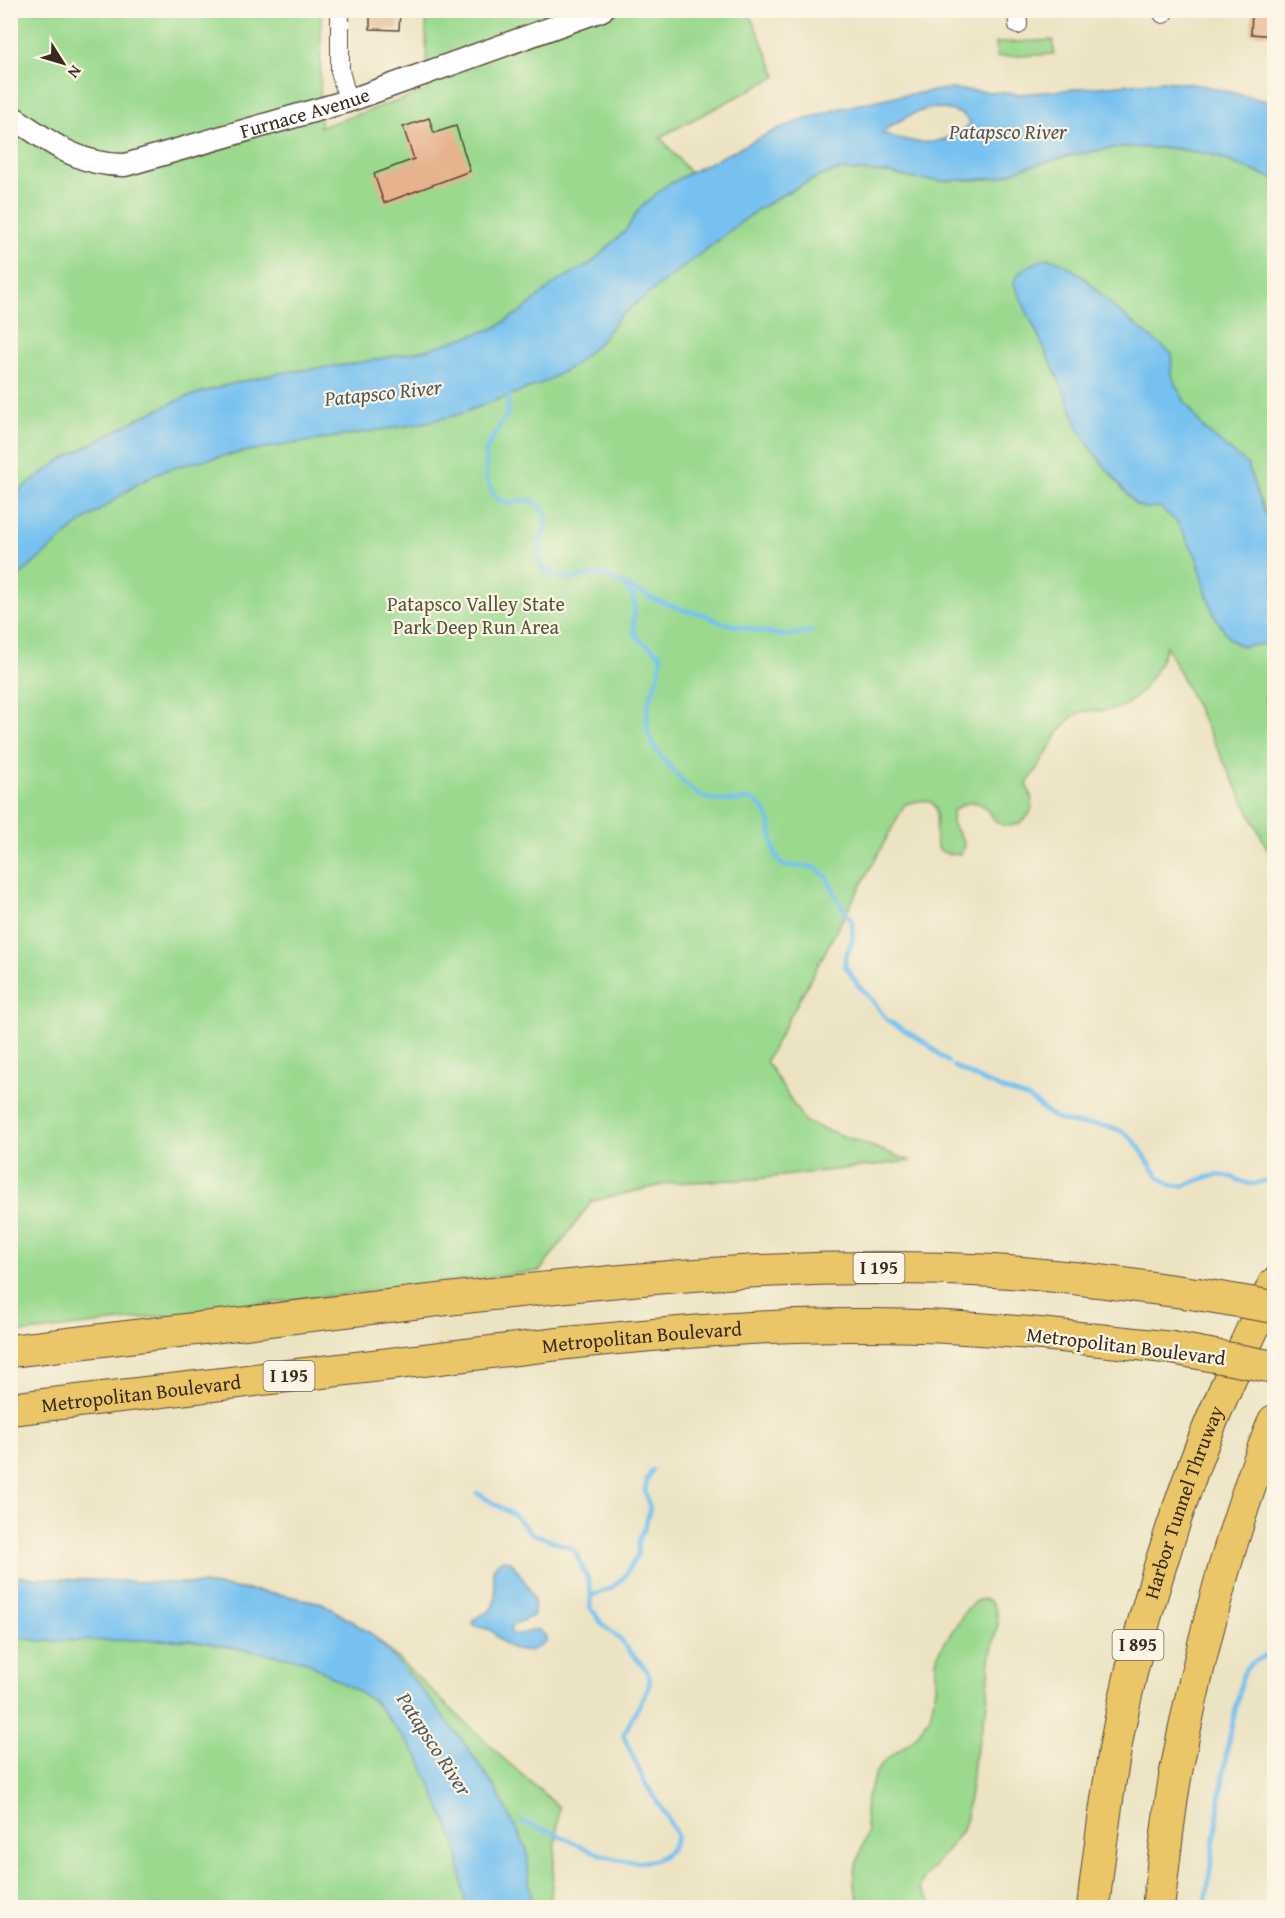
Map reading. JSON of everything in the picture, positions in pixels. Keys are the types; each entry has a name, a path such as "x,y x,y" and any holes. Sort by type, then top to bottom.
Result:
{"highway":[{"name":"I 195","path":"10,1351 561,1286 749,1271 882,1268 994,1271 1090,1280 1275,1307"},
{"name":"Harbor Tunnel Thruway","path":"1094,1908 1100,1848 1120,1724 1151,1599 1171,1531 1204,1440 1228,1382 1275,1284"},
{"name":"Metropolitan Boulevard","path":"10,1409 567,1343 749,1328 872,1324 984,1329 1172,1348 1275,1367"},
{"path":"1158,1908 1176,1773 1201,1657 1225,1562 1256,1467 1275,1421"},
{"path":"1201,1657 1275,1468"}],"street":[{"path":"340,10 340,72 348,101"},
{"name":"Furnace Avenue","path":"10,115 60,149 75,156 109,166 124,165 348,101 602,10"}],"green space":[{"name":"Patapsco Valley State Park Deep Run Area","path":"10,11 321,11 320,127 427,91 426,11 748,11 777,76 660,137 735,227 757,210 784,194 820,176 840,170 889,173 915,179 971,180 998,178 1026,167 1077,154 1119,147 1171,148 1210,154 1274,179 1274,862 1166,646 1146,686 1130,702 1111,710 1079,713 1061,729 1027,783 1032,807 1030,813 1021,822 1009,826 1003,825 997,822 981,804 971,802 965,804 953,811 952,822 963,840 963,849 961,854 947,853 939,849 936,842 937,813 934,806 928,801 905,804 766,1061 805,1122 911,1161 756,1179 671,1183 592,1201 540,1271 11,1334"},
{"path":"1053,40 1054,54 997,57 996,43"},
{"path":"10,1576 202,1584 278,1594 322,1603 373,1635 505,1760 559,1807 550,1907 11,1907"},
{"path":"983,1599 990,1601 996,1610 998,1624 990,1658 987,1705 973,1761 964,1828 920,1884 920,1889 932,1903 943,1907 863,1907 859,1902 854,1885 854,1871 867,1833 866,1799 876,1772 884,1761 913,1740 930,1717 936,1688 936,1661 939,1651 967,1609 976,1601"}],"water":[{"name":"Patapsco River","path":"1163,81 1201,85 1274,103 1274,179 1210,154 1171,148 1119,147 1077,154 1026,167 998,178 943,181 915,179 889,173 840,170 820,176 757,210 620,316 599,343 573,366 545,382 457,415 418,424 254,450 198,461 160,472 136,485 74,528 11,583 11,500 20,490 58,462 141,417 186,397 227,385 279,373 353,364 425,350 495,328 523,310 558,281 591,263 626,230 639,209 664,187 782,127 838,109 891,97 948,89 1020,94","holes":["933,108 959,113 970,122 958,134 934,142 908,141 882,133 913,114"]},
{"path":"1047,258 1056,260 1074,270 1121,313 1172,354 1171,374 1184,400 1204,429 1248,465 1257,494 1274,530 1274,642 1242,646 1229,638 1214,615 1197,558 1177,522 1159,507 1144,508 1136,505 1093,452 1078,427 1064,391 1014,284 1022,270"},
{"path":"1274,677 1274,723 1265,699"},
{"path":"503,1560 513,1564 525,1582 532,1595 535,1609 533,1616 513,1625 510,1630 512,1634 538,1629 546,1636 546,1641 540,1646 528,1651 516,1650 504,1643 492,1631 474,1625 473,1621 489,1611 494,1603 493,1569 498,1562"},
{"name":"Patapsco River","path":"10,1576 202,1584 278,1594 322,1603 373,1635 414,1680 460,1737 497,1791 527,1850 531,1907 466,1907 457,1847 419,1758 374,1701 303,1660 189,1640 43,1641 11,1637"}],"building":[{"path":"370,10 400,10 399,30 370,29"},
{"path":"1252,10 1275,10 1275,36 1251,34"},
{"path":"429,118 434,133 456,126 470,171 384,203 374,174 414,159 403,127"}],"waterway":[{"path":"509,392 508,412 486,450 486,477 498,499 509,504 525,500 534,501 546,512 547,521 538,559 541,568 555,577 568,579 602,574 651,598 680,609 706,615 719,622 784,636 812,631"},
{"path":"625,585 634,603 635,634 661,655 659,672 647,713 649,734 658,752 696,793 722,800 750,799 760,806 767,814 770,823 774,851 784,866 814,867 827,877 840,904 852,921 853,938 845,959 845,966 887,1020 926,1043 948,1062"},
{"path":"954,1066 1027,1098 1057,1119 1070,1123 1106,1126 1121,1131 1137,1144 1158,1175 1173,1185 1183,1185 1215,1176 1231,1177 1252,1184 1274,1178"},
{"path":"591,1596 611,1588 624,1577 638,1554 639,1540 650,1508 645,1491 652,1470"},
{"path":"477,1493 515,1516 531,1533 571,1548 576,1553 589,1582 590,1606 601,1623 622,1641 645,1668 650,1682 623,1735 644,1781 677,1836 671,1848 663,1856 641,1862 628,1861 592,1851 522,1822"},
{"path":"1205,1908 1227,1749 1243,1674 1250,1664 1274,1651"}]}
